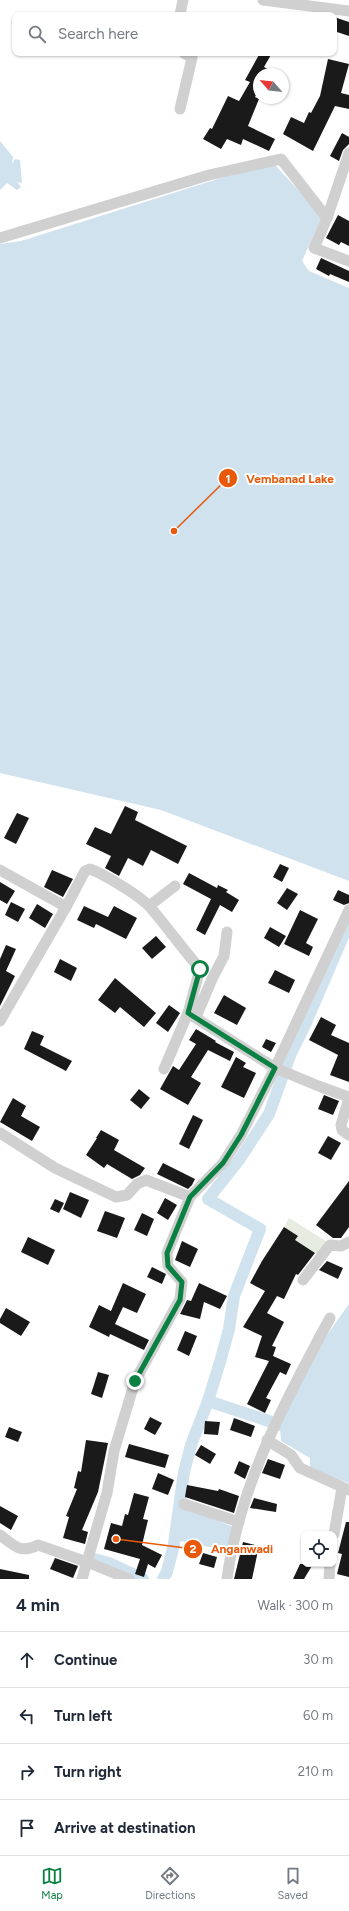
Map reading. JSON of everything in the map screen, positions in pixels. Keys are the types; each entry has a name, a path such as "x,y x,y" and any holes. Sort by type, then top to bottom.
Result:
{"street":[{"path":"181,12 183,0"},
{"path":"263,0 324,4 349,11"},
{"path":"180,109 192,58 189,56"},
{"path":"349,153 327,218 314,248 349,260"},
{"path":"0,238 208,175 281,159 327,218"},
{"path":"0,1021 66,907 85,871 90,869 102,874 149,906 200,969 192,1015"},
{"path":"0,870 66,907"},
{"path":"149,906 175,886"},
{"path":"82,1579 107,1493 114,1451 135,1381 180,1300 182,1282 168,1266 167,1253 190,1197 223,1163 281,1070 349,910"},
{"path":"164,1069 224,956 227,932"},
{"path":"192,1015 281,1070 349,1097 341,1125 342,1130 349,1135"},
{"path":"0,1133 55,1168 116,1197 127,1195 137,1184 146,1180 190,1197"},
{"path":"303,1280 330,1245 341,1246 349,1242"},
{"path":"227,1579 239,1522 271,1433 300,1373 330,1318"},
{"path":"271,1433 291,1455 300,1468 345,1489 335,1531"},
{"path":"184,1504 239,1522"},
{"path":"0,1535 23,1550 28,1550 38,1545 87,1562 129,1579"},
{"path":"329,1579 330,1567"}],"shaded area":[{"path":"289,1218 329,1243 318,1255 305,1247 291,1247 298,1236 284,1227"}],"water":[{"path":"0,141 13,157 12,164 15,159 20,160 22,183 17,182 21,187 17,190 7,183 0,190"},
{"path":"275,165 322,216 302,261 309,271 349,288 349,881 161,810 0,773 0,244 21,241 224,177"},
{"path":"349,1304 349,1483 310,1469 310,1458 281,1441 280,1428 284,1416 320,1345"},
{"path":"183,1507 236,1528 228,1551 176,1540"}],"building":[{"path":"337,18 349,22 349,36 337,32"},
{"path":"258,56 270,56 264,67 266,68 253,68 253,104 257,104 248,126 275,139 269,151 243,139 241,145 227,139 221,149 203,139 210,128 212,129 228,96 239,101 250,82 245,80"},
{"path":"328,59 349,64 341,93 349,95 349,109 335,106 313,151 283,134 291,117 304,123 309,112 311,113 320,96"},
{"path":"342,133 349,137 349,144 343,150 339,161 330,156"},
{"path":"338,215 349,221 349,246 341,242 339,245 326,238"},
{"path":"321,258 349,271 349,282 330,274 329,276 316,269"},
{"path":"125,806 138,812 135,820 187,846 178,864 151,850 143,866 128,858 119,876 105,868 111,856 86,844 95,827 111,834"},
{"path":"17,813 29,818 16,844 4,838"},
{"path":"280,864 289,868 282,882 273,877"},
{"path":"52,870 73,879 63,897 44,887"},
{"path":"189,873 217,888 218,885 228,890 226,892 239,900 232,912 220,905 205,935 196,930 211,899 183,884"},
{"path":"0,882 15,891 7,904 0,900"},
{"path":"287,888 298,894 287,910 277,903"},
{"path":"338,890 349,895 349,903 344,905 333,900"},
{"path":"11,902 25,909 18,922 5,915"},
{"path":"37,904 53,914 45,928 29,918"},
{"path":"84,906 108,917 114,906 137,918 126,939 96,924 94,928 77,920"},
{"path":"300,910 318,919 306,943 313,947 309,956 284,944"},
{"path":"270,927 286,936 279,947 264,938"},
{"path":"156,936 166,947 152,959 142,948"},
{"path":"6,945 16,949 6,971 15,976 0,1006 0,959"},
{"path":"60,959 77,968 71,981 54,972"},
{"path":"275,970 295,980 289,993 268,983"},
{"path":"115,978 156,1013 144,1027 120,1007 115,1013 98,1000"},
{"path":"224,995 246,1008 237,1025 214,1013"},
{"path":"169,1005 180,1013 168,1032 156,1023"},
{"path":"321,1017 336,1025 331,1035 349,1043 349,1082 330,1075 338,1055 309,1040"},
{"path":"196,1029 216,1041 215,1042 234,1052 230,1061 208,1050 191,1077 201,1083 188,1105 160,1089 173,1066 179,1070 196,1044 189,1040"},
{"path":"32,1031 44,1036 40,1045 72,1061 66,1071 24,1049"},
{"path":"266,1039 276,1043 271,1052 262,1047"},
{"path":"236,1057 246,1063 243,1067 256,1073 244,1098 221,1087"},
{"path":"139,1089 150,1098 141,1109 130,1100"},
{"path":"324,1095 339,1101 333,1115 318,1109"},
{"path":"13,1098 26,1106 21,1116 40,1127 32,1141 0,1122"},
{"path":"193,1115 203,1120 189,1149 179,1144"},
{"path":"101,1130 119,1140 114,1150 145,1168 140,1175 132,1179 107,1164 104,1168 86,1155"},
{"path":"328,1136 341,1143 331,1160 318,1153"},
{"path":"163,1163 195,1179 192,1185 188,1189 157,1174"},
{"path":"349,1181 349,1227 341,1238 333,1238 316,1225"},
{"path":"70,1192 89,1200 81,1218 63,1209"},
{"path":"165,1198 177,1205 168,1220 157,1213"},
{"path":"55,1199 64,1203 59,1213 50,1209"},
{"path":"105,1211 125,1218 117,1238 97,1231"},
{"path":"142,1213 154,1219 147,1236 134,1230"},
{"path":"284,1227 298,1236 295,1240 315,1253 298,1275 296,1274 284,1299 277,1296 267,1313 284,1322 272,1346 276,1347 273,1356 291,1364 286,1375 280,1372 266,1398 271,1400 265,1413 247,1404 269,1361 255,1357 262,1336 243,1327 265,1291 250,1283"},
{"path":"28,1237 55,1250 48,1265 21,1252"},
{"path":"182,1241 198,1249 190,1267 175,1260"},
{"path":"327,1261 343,1268 338,1279 319,1270"},
{"path":"152,1267 166,1274 162,1284 147,1277"},
{"path":"123,1283 146,1294 137,1313 123,1307 115,1324 149,1340 144,1350 110,1334 109,1337 89,1327 99,1305 111,1311"},
{"path":"199,1283 227,1296 220,1309 204,1302 200,1319 180,1314 187,1300 191,1301"},
{"path":"6,1308 30,1322 21,1336 0,1323 0,1319"},
{"path":"185,1331 197,1336 189,1356 177,1350"},
{"path":"98,1372 109,1375 102,1398 91,1394"},
{"path":"150,1417 162,1423 155,1435 144,1429"},
{"path":"234,1418 255,1426 251,1437 230,1430"},
{"path":"205,1421 220,1422 218,1435 204,1434"},
{"path":"9,1427 22,1432 18,1442 5,1437"},
{"path":"86,1440 108,1443 98,1492 82,1530 88,1532 85,1544 63,1538 69,1517 66,1516 77,1489 74,1488 78,1471 81,1472"},
{"path":"129,1444 169,1455 165,1468 125,1457"},
{"path":"201,1445 216,1454 210,1464 195,1455"},
{"path":"268,1459 285,1465 280,1479 262,1473"},
{"path":"239,1461 250,1466 245,1479 234,1473"},
{"path":"158,1473 174,1480 168,1495 152,1489"},
{"path":"187,1485 218,1491 219,1489 239,1496 234,1513 185,1497"},
{"path":"134,1493 149,1497 143,1519 148,1520 142,1545 162,1555 155,1568 148,1564 144,1577 135,1574 140,1559 104,1549 111,1523 122,1526 125,1514 128,1515"},
{"path":"254,1498 277,1504 276,1512 250,1508"},
{"path":"0,1506 18,1516 11,1530 0,1523"},
{"path":"346,1522 349,1522 349,1577 337,1574 342,1554 338,1553"},
{"path":"243,1542 259,1546 252,1579 234,1579"},
{"path":"203,1553 217,1557 214,1568 199,1564"},
{"path":"55,1558 78,1566 73,1578 50,1569"},
{"path":"300,1564 301,1567 311,1567 304,1579 293,1579"},
{"path":"0,1569 29,1575 29,1579 0,1579"}],"waterway":[{"path":"163,1579 167,1572 174,1544 184,1472 191,1445 208,1401 220,1362 229,1329 234,1296 260,1229 208,1199 239,1160 269,1114 291,1053 305,1025 348,925"},
{"path":"208,1401 281,1425"},
{"path":"94,1559 109,1563 143,1579"}],"place":[{"name":"Vembanad Lake","path":"174,531"},
{"name":"Anganwadi","path":"116,1539"}],"route":[{"path":"135,1381 180,1300 182,1282 168,1266 167,1253 190,1197 223,1163 241,1135 275,1068 188,1013 200,969"}]}
